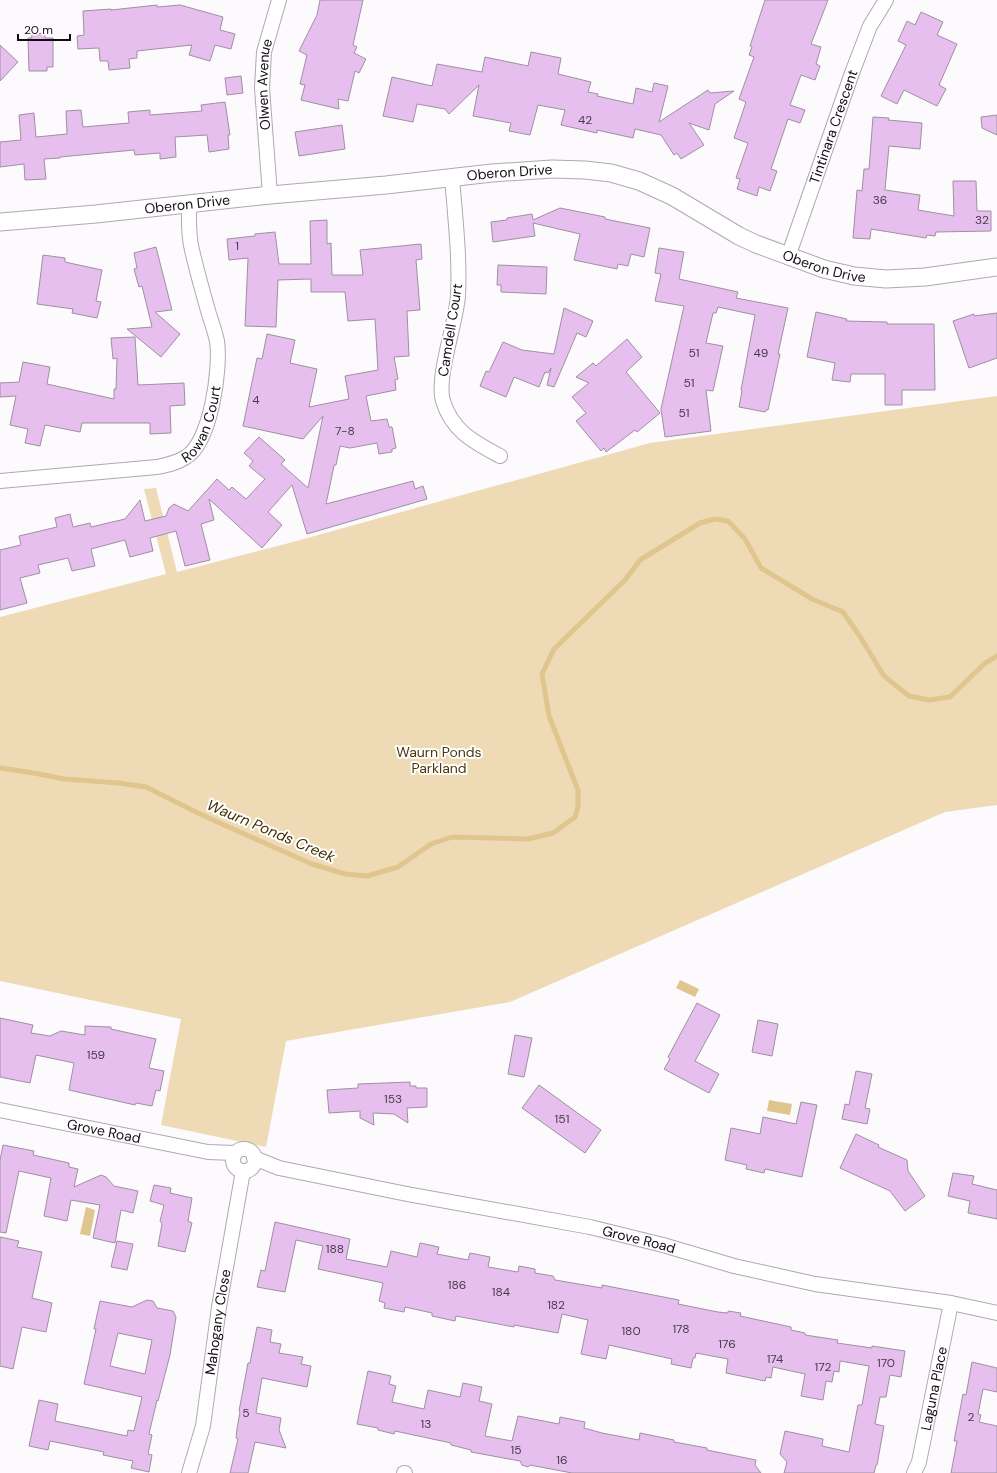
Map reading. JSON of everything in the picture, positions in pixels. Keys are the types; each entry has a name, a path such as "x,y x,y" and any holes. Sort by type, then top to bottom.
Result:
{"street":[{"name":"Olwen Avenue","path":"270,195 262,88 264,52 279,0"},
{"name":"Tintinara Crescent","path":"788,257 852,73 870,26 886,0"},
{"name":"Oberon Drive","path":"0,222 386,185 452,177 552,169 585,170 611,173 639,181 672,196 740,236 788,257 824,270 854,276 886,279 925,277 997,266"},
{"name":"Camdell Court","path":"452,177 459,277 454,320 444,369 442,400 449,417 462,433 500,456"},
{"name":"Rowan Court","path":"0,481 157,467 173,463 187,457 197,446 205,430 212,404 218,357 216,340 191,249 189,232 189,204"},
{"name":"Grove Road","path":"0,1110 208,1152 243,1163 279,1168 407,1194 590,1227 663,1245 734,1266 815,1284 997,1312"},
{"name":"Mahogany Close","path":"189,1473 203,1426 219,1307 243,1163"},
{"name":"Laguna Place","path":"914,1473 919,1462 951,1304"}],"green space":[{"name":"Waurn Ponds Parkland","path":"997,396 997,805 945,812 510,1002 286,1041 266,1147 161,1125 181,1019 0,981 0,617 166,574 144,489 156,488 177,572 293,542 650,443"}],"shaded area":[{"path":"680,980 699,989 695,997 676,988"},
{"path":"769,1100 792,1104 790,1115 767,1111"},
{"path":"86,1207 95,1210 90,1236 80,1234"}],"building":[{"path":"320,0 363,0 353,45 357,47 354,53 366,59 359,73 355,71 348,101 338,99 339,109 301,100 305,85 300,84 307,55 299,51 317,15"},
{"path":"765,0 828,0 811,44 821,47 816,64 820,66 815,80 801,75 790,105 805,110 800,123 788,119 771,169 777,171 770,191 759,187 757,196 737,189 740,179 736,178 748,143 734,138 746,102 739,99 754,57 749,55 752,47 750,46"},
{"path":"157,5 157,7 180,5 223,17 220,30 235,34 231,49 215,45 210,61 189,55 192,45 137,51 137,58 129,59 130,68 109,70 108,61 100,61 99,48 78,49 77,36 84,35 83,11 111,10"},
{"path":"921,12 943,22 937,35 957,44 939,85 946,89 937,106 904,90 897,104 881,96 906,45 898,41 907,21 915,25"},
{"path":"45,33 45,38 53,38 53,67 47,67 47,71 29,71 28,38 32,38 31,34"},
{"path":"0,45 18,62 0,81"},
{"path":"531,52 561,58 558,74 591,82 588,92 598,94 597,96 633,104 636,88 652,92 654,83 668,86 659,122 708,90 710,93 734,91 715,104 709,130 689,123 704,145 681,159 677,153 674,155 661,135 635,129 633,138 597,130 597,133 561,125 565,110 538,105 530,135 509,131 511,123 473,116 479,85 449,114 445,109 417,104 413,122 383,116 392,77 432,86 437,64 482,72 485,57 528,66"},
{"path":"241,76 243,93 227,95 225,78"},
{"path":"225,102 230,135 228,135 229,149 209,152 207,135 175,137 176,157 160,159 160,153 135,155 134,150 44,159 46,179 25,180 24,164 0,167 0,142 21,140 19,115 34,113 36,137 67,134 66,111 81,110 83,127 129,123 128,112 150,110 150,115 202,111 201,105"},
{"path":"997,115 997,135 982,128 981,117"},
{"path":"873,117 922,123 920,149 889,146 885,190 920,195 918,210 954,216 953,181 976,181 977,211 991,211 991,231 936,232 935,236 927,235 926,238 871,229 870,239 853,238 857,190 862,191 864,169 869,169"},
{"path":"342,125 345,149 299,156 295,132"},
{"path":"560,208 650,228 644,257 631,254 628,266 618,264 617,269 574,260 580,234 533,223 535,236 493,242 491,222 532,214 533,220"},
{"path":"327,220 327,244 331,243 332,275 363,275 360,250 421,244 422,259 416,260 420,310 407,311 409,356 394,357 398,379 395,380 396,390 366,396 371,421 387,419 389,427 392,427 396,448 392,449 392,452 379,454 377,443 350,448 340,446 336,465 334,465 326,504 413,481 415,489 423,486 427,499 307,534 292,485 268,512 282,525 262,548 209,499 214,520 201,524 210,560 185,566 176,531 150,538 153,551 130,557 125,540 91,549 95,566 72,571 68,558 38,565 40,573 20,578 27,603 0,610 0,550 21,545 19,536 57,527 55,518 70,514 73,527 90,523 91,527 125,519 140,500 145,521 166,516 169,508 174,504 188,511 217,479 229,490 232,487 246,499 265,479 249,466 253,461 244,453 259,437 285,460 281,464 308,488 323,416 303,439 243,426 257,358 262,359 267,334 295,340 290,363 317,369 309,407 349,399 345,376 378,370 375,319 348,321 345,292 311,292 311,279 278,280 276,327 245,326 248,258 229,260 227,239 275,232 279,264 311,264 310,221"},
{"path":"156,247 172,310 155,312 180,334 161,357 127,329 152,327 142,286 139,287 134,269 137,268 134,253"},
{"path":"659,248 684,252 679,279 738,292 736,298 788,308 768,410 765,412 739,407 755,315 718,307 716,313 713,313 706,343 723,346 713,391 706,390 711,431 665,437 661,409 684,306 655,301 661,274 655,273"},
{"path":"43,255 65,258 65,262 102,270 96,301 101,302 97,318 72,313 73,309 37,304"},
{"path":"498,265 547,267 546,294 501,292 501,285 497,285"},
{"path":"564,308 593,321 586,337 577,333 554,387 547,385 551,368 548,373 545,372 539,387 514,377 506,397 480,386 486,371 489,372 503,342 522,350 554,354"},
{"path":"816,312 847,319 846,321 887,322 887,324 934,324 935,390 902,390 902,405 885,405 885,374 851,374 850,382 832,380 835,363 807,357"},
{"path":"997,313 997,358 969,368 953,321 974,314 974,316"},
{"path":"135,337 138,385 184,383 185,405 170,406 171,433 150,434 150,423 82,423 80,432 45,425 40,446 25,443 28,429 10,425 16,396 0,397 0,383 19,382 23,362 50,367 47,384 114,399 114,389 116,389 117,358 113,359 111,338"},
{"path":"627,339 642,357 626,372 660,413 637,432 635,430 606,452 604,448 601,451 576,421 586,413 572,397 589,383 576,377 593,363 596,366"},
{"path":"697,1003 720,1015 695,1061 719,1074 709,1093 664,1069 670,1059 668,1057"},
{"path":"0,1018 33,1025 31,1033 50,1036 61,1031 85,1035 85,1026 111,1027 111,1029 156,1039 149,1068 164,1071 160,1091 156,1090 152,1106 136,1103 135,1105 69,1090 74,1063 36,1055 30,1083 0,1077"},
{"path":"758,1020 778,1024 772,1056 752,1052"},
{"path":"515,1035 532,1038 524,1077 508,1074"},
{"path":"856,1071 872,1074 865,1108 870,1109 867,1124 842,1119 845,1104 849,1105"},
{"path":"410,1082 410,1086 416,1086 416,1088 427,1088 427,1107 407,1108 408,1123 394,1114 373,1113 374,1125 360,1118 360,1111 329,1113 327,1090 358,1088 358,1084"},
{"path":"539,1085 601,1130 585,1153 522,1108"},
{"path":"801,1102 817,1105 802,1177 765,1169 764,1173 746,1169 747,1165 725,1160 731,1128 760,1134 763,1117 796,1124"},
{"path":"856,1134 879,1145 878,1147 907,1160 908,1171 925,1196 905,1211 890,1191 840,1168"},
{"path":"3,1145 34,1151 33,1155 69,1163 69,1167 78,1169 74,1187 101,1175 106,1177 114,1186 138,1191 133,1213 121,1210 115,1243 93,1238 100,1205 71,1200 67,1221 44,1216 51,1178 19,1171 6,1233 0,1232 0,1160"},
{"path":"953,1173 974,1176 972,1184 997,1190 997,1219 968,1213 970,1201 948,1196"},
{"path":"154,1185 171,1188 170,1193 192,1198 188,1221 192,1223 185,1252 158,1246 162,1224 160,1221 164,1205 150,1201"},
{"path":"275,1222 350,1239 346,1259 387,1267 391,1251 417,1257 420,1243 439,1247 437,1254 468,1260 470,1253 490,1257 488,1267 518,1272 519,1266 535,1269 535,1273 553,1276 555,1280 602,1288 602,1285 679,1300 678,1304 718,1312 728,1313 728,1311 741,1313 740,1316 791,1327 791,1330 805,1333 805,1335 838,1340 837,1343 905,1351 901,1377 890,1375 886,1397 880,1397 875,1424 884,1426 877,1465 874,1473 784,1473 787,1462 780,1454 785,1431 823,1439 822,1446 849,1452 858,1405 862,1405 869,1366 840,1361 839,1372 834,1371 832,1382 826,1381 823,1400 801,1396 805,1374 773,1367 771,1378 766,1377 765,1381 726,1373 728,1359 696,1353 695,1358 693,1358 691,1368 671,1364 672,1359 609,1345 606,1359 581,1354 588,1320 562,1314 558,1333 514,1325 514,1327 456,1316 455,1321 432,1316 432,1313 405,1307 404,1312 384,1308 385,1303 379,1301 383,1283 318,1269 323,1246 296,1240 285,1292 257,1287 261,1270 265,1271"},
{"path":"0,1237 19,1241 17,1247 42,1252 32,1298 52,1303 46,1332 22,1327 13,1369 0,1366"},
{"path":"117,1241 133,1244 127,1270 111,1267"},
{"path":"147,1300 153,1301 157,1308 173,1311 176,1317 170,1355 149,1434 152,1435 148,1454 152,1455 149,1472 131,1468 133,1461 103,1455 104,1452 50,1441 48,1450 29,1446 39,1400 58,1404 55,1421 127,1436 128,1430 134,1431 142,1397 84,1384 96,1329 94,1329 100,1301 132,1307","holes":["118,1333 152,1340 145,1374 110,1366"]},
{"path":"257,1327 272,1330 270,1342 281,1344 279,1353 303,1357 301,1364 311,1366 307,1387 262,1378 256,1413 281,1418 279,1430 286,1448 255,1442 248,1473 230,1473 238,1439 236,1438 239,1411 248,1363 250,1363"},
{"path":"972,1362 997,1368 997,1392 983,1389 978,1414 981,1415 979,1422 997,1426 997,1473 951,1473 957,1441 954,1441 963,1394 966,1395"},
{"path":"368,1371 391,1376 389,1384 396,1386 392,1402 424,1409 428,1390 460,1397 463,1383 482,1387 479,1401 492,1404 485,1436 512,1441 518,1416 559,1424 560,1417 585,1422 584,1428 602,1433 639,1440 640,1433 674,1440 674,1442 707,1448 707,1450 756,1460 755,1465 761,1473 572,1473 530,1465 528,1467 522,1465 520,1461 471,1452 471,1450 451,1445 451,1443 395,1431 394,1434 378,1430 378,1428 357,1424"}],"waterway":[{"name":"Waurn Ponds Creek","path":"0,768 64,779 119,783 146,787 200,814 312,864 345,874 367,876 398,867 431,844 452,837 528,839 553,833 575,817 578,807 578,790 549,716 542,674 554,649 625,580 640,560 700,523 715,519 728,521 745,539 761,568 812,599 843,612 884,676 909,696 929,700 950,697 984,664 997,656"}]}
